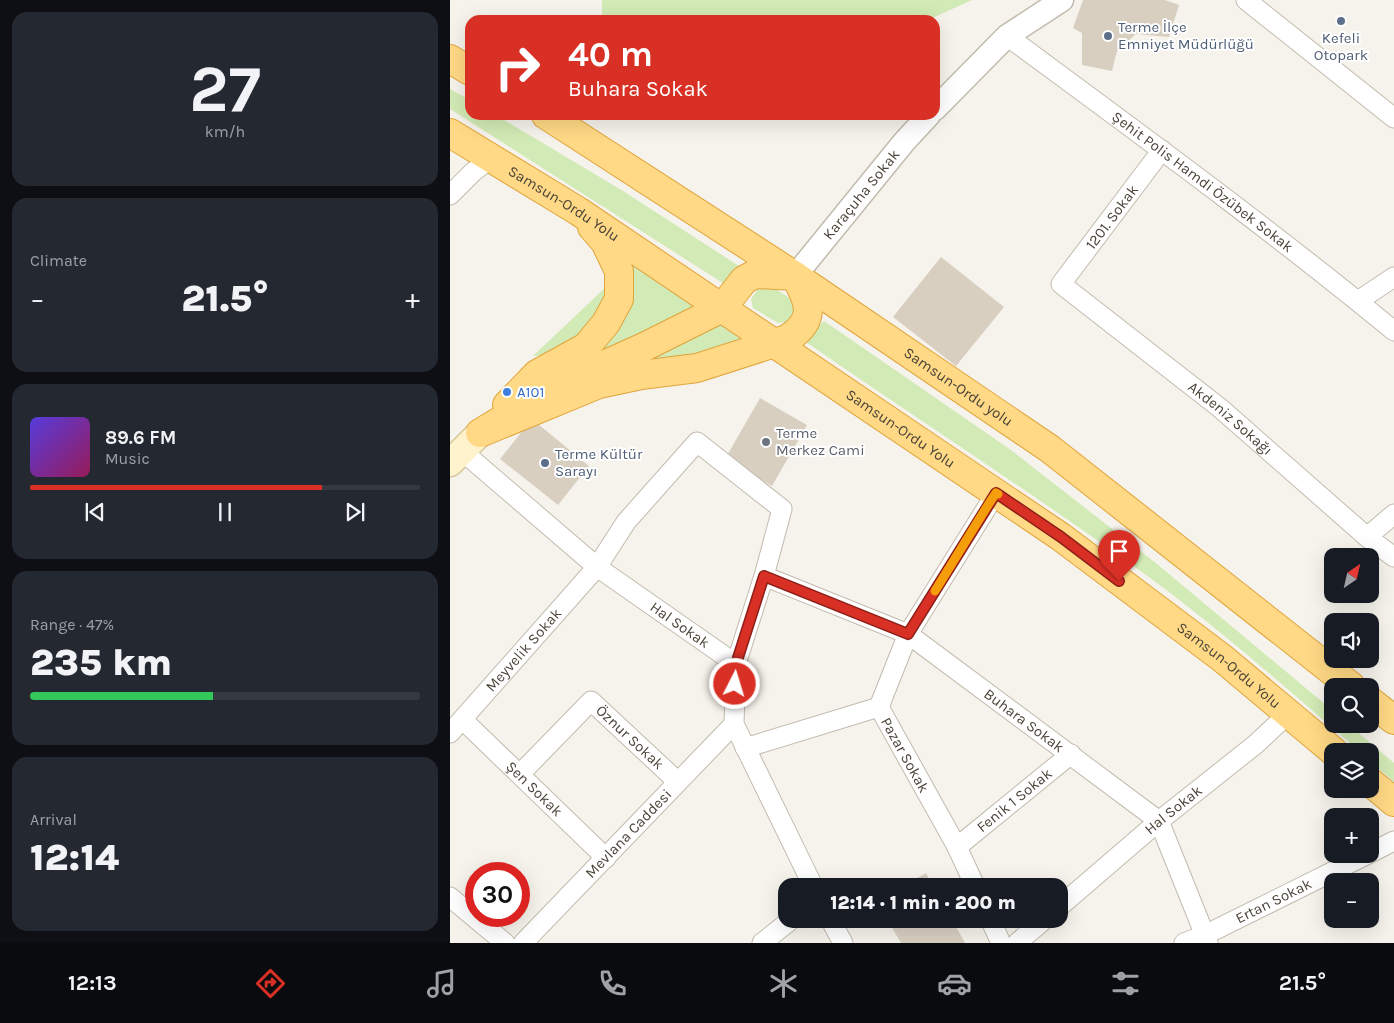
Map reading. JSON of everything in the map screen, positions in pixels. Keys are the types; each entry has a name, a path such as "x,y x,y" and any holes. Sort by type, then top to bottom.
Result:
{"highway":[{"path":"450,59 465,68"},
{"name":"Samsun-Ordu yolu","path":"554,120 795,276 1050,449 1341,678"},
{"name":"Samsun-Ordu Yolu","path":"450,133 578,211 1061,537 1206,647 1324,744"},
{"path":"464,449 538,374 586,347 606,323 618,298 619,271 605,242 578,211"},
{"path":"755,274 795,276 805,295 808,305 807,318 799,332 787,340 697,368 642,375 599,384 464,449 561,384 644,347 722,308 744,280 755,274"},
{"path":"1379,790 1394,802"}],"street":[{"path":"940,104 1007,36 1062,0"},
{"path":"1246,0 1394,118"},
{"name":"Şehit Polis Hamdi Özübek Sokak","path":"1007,36 1162,150 1394,330"},
{"name":"Karaçuha Sokak","path":"795,276 904,142 924,120"},
{"name":"1201. Sokak","path":"1061,284 1162,150"},
{"path":"450,195 490,158"},
{"path":"1358,301 1394,277"},
{"name":"Akdeniz Sokağı","path":"1061,284 1220,408 1367,537 1394,557"},
{"name":"Meyvelik Sokak","path":"456,726 598,567 626,522 697,442 782,509 764,576"},
{"name":"Hal Sokak","path":"464,449 598,567 736,664"},
{"name":"Pazar Sokak","path":"971,878 957,847 879,707 908,634 996,493"},
{"path":"1367,537 1394,514"},
{"path":"764,576 736,664 734,724 809,878"},
{"name":"Buhara Sokak","path":"764,576 908,634 1159,821"},
{"name":"Öznur Sokak","path":"520,774 591,701 678,782"},
{"path":"746,748 879,707"},
{"name":"Hal Sokak","path":"1068,899 1159,821 1256,744 1288,714"},
{"name":"Mevlana Caddesi","path":"523,943 734,724"},
{"name":"Şen Sokak","path":"456,726 520,774 606,858"},
{"name":"Fenik 1 Sokak","path":"957,847 1071,754"},
{"path":"1159,821 1207,939"},
{"name":"Ertan Sokak","path":"1379,848 1394,841"},
{"name":"Ertan Sokak","path":"1184,943 1207,939 1350,863"},
{"path":"450,897 505,943"},
{"path":"762,943 781,928"},
{"path":"835,928 843,943"},
{"path":"994,928 1001,943"},
{"path":"1016,943 1034,928"}],"green space":[{"path":"602,0 972,0 939,15 602,15"},
{"path":"450,89 465,97 465,119 450,109"},
{"path":"467,120 504,120 623,191 739,266 726,285"},
{"path":"605,242 774,344 561,384 606,323"},
{"path":"768,284 794,301 794,314 787,322 778,323 753,308 751,299 759,288"},
{"path":"608,285 605,301 589,330 547,355 533,356"},
{"path":"824,321 1011,450 1157,564 1324,703 1324,720 1228,639 1146,575 803,340"},
{"path":"1338,733 1359,733 1370,743 1350,743"},
{"path":"1379,750 1394,763 1394,782 1379,769"}],"building":[{"name":"Terme İlçe Emniyet Müdürlüğü","path":"1083,0 1165,0 1179,5 1169,37 1136,34 1117,51 1112,71 1082,65 1082,33 1073,28"},
{"path":"941,257 1004,307 956,366 893,317"},
{"name":"Terme Merkez Cami","path":"760,398 807,425 772,486 725,459"},
{"name":"Terme Kültür Sarayı","path":"532,419 589,466 558,505 500,459"},
{"path":"926,873 929,878 917,878"},
{"path":"892,928 957,928 965,943 901,943"}],"slow traffic":[{"path":"935,591 988,505 996,493 998,494"}],"place":[{"name":"Kefeli Otopark","path":"1341,21"},
{"name":"Terme İlçe Emniyet Müdürlüğü","path":"1108,36"},
{"name":"A101","path":"507,392"},
{"name":"Terme Merkez Cami","path":"766,442"},
{"name":"Terme Kültür Sarayı","path":"545,463"}],"route":[{"path":"735,684 736,664 764,576 908,634 996,493 1061,537 1119,581"}]}
